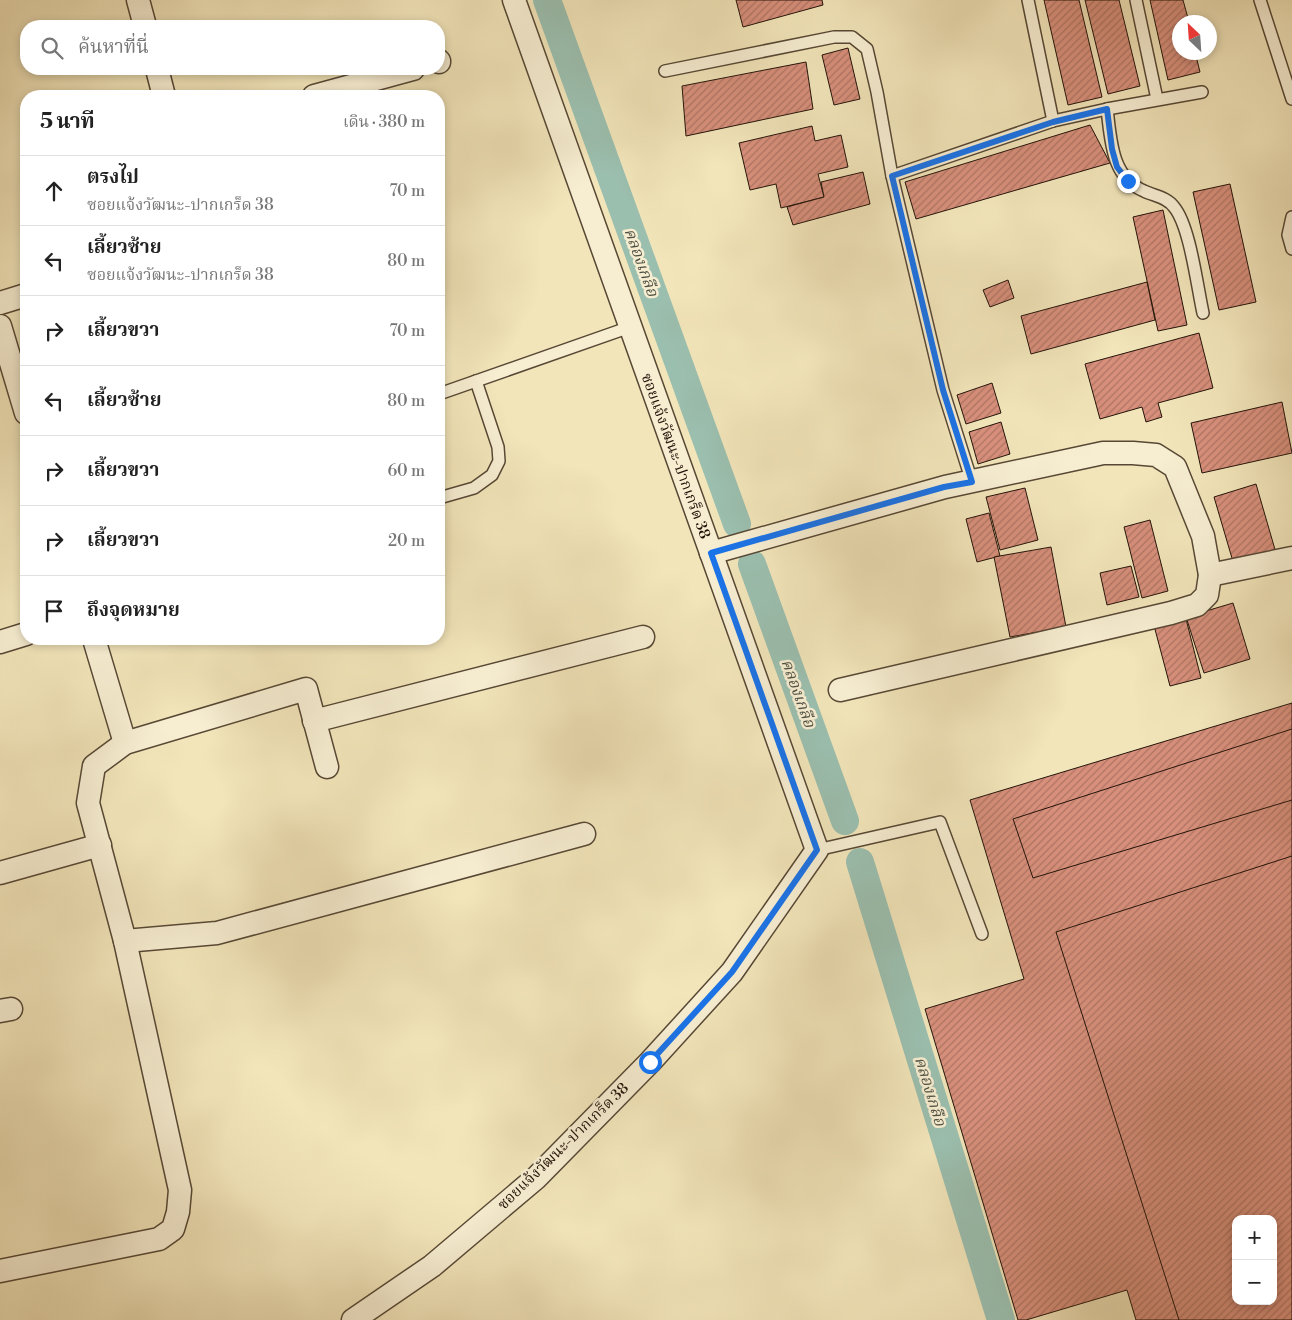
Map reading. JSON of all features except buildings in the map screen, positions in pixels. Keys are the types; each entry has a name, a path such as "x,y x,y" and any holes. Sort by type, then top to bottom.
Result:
{"street":[{"path":"138,0 143,20"},
{"name":"ซอยแจ้งวัฒนะ-ปากเกร็ด 38","path":"353,1320 432,1266 536,1178 650,1062 732,972 817,850 514,0"},
{"path":"159,75 162,90"},
{"path":"336,90 391,75"},
{"path":"0,302 20,297"},
{"path":"0,326 20,393"},
{"path":"711,553 944,487 1103,453 1156,455 1174,467 1203,536 1210,575 1207,595 1197,605 1170,613 840,690"},
{"path":"1210,575 1292,558"},
{"path":"0,642 20,636"},
{"path":"314,721 643,637"},
{"path":"96,645 125,743"},
{"path":"0,1271 160,1239 173,1230 178,1212 180,1190 125,941 88,803 94,766 125,743 306,689 327,767"},
{"path":"125,941 217,933 584,834"},
{"path":"0,873 100,845"}],"lane":[{"path":"1028,0 1053,122"},
{"path":"1136,0 1157,99"},
{"path":"1260,0 1292,99"},
{"path":"665,70 834,36 852,37 867,49 877,92 892,176 943,390 972,482"},
{"path":"892,176 1053,122 1107,109 1202,92"},
{"path":"1107,109 1112,149 1117,167 1128,181 1143,191 1160,196 1173,205 1184,222 1203,313"},
{"path":"1292,217 1288,231 1292,249"},
{"path":"445,392 630,326"},
{"path":"445,496 474,488 492,475 499,461 498,447 476,381"},
{"path":"817,850 940,822 982,934"}],"waterway":[{"name":"คลองเกลือ","path":"547,0 737,524"},
{"name":"คลองเกลือ","path":"752,564 845,821"},
{"name":"คลองเกลือ","path":"860,862 1001,1320"}],"route":[{"path":"650,1062 732,972 817,850 711,553 944,487 972,482 943,390 892,176 1053,122 1107,109 1112,149 1117,167 1128,181"}]}
